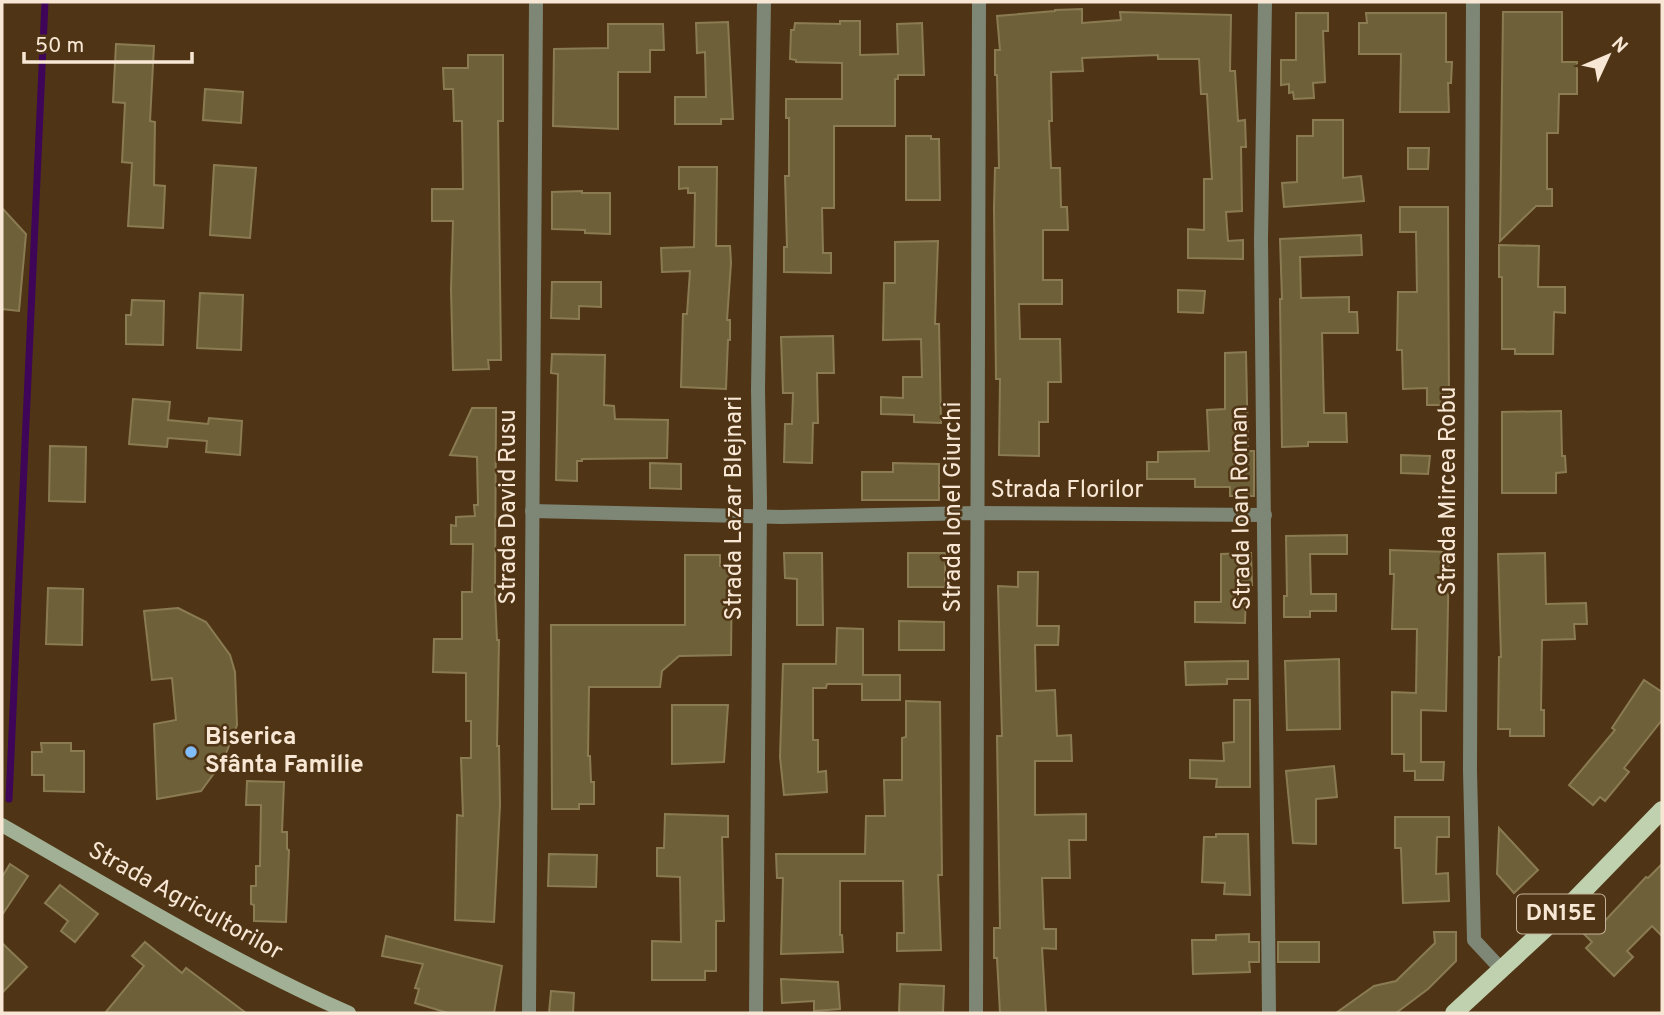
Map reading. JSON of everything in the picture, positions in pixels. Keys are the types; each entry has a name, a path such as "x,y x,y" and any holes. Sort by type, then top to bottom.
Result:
{"main road":[{"name":"DN15E","path":"1454,1013 1559,916 1662,810"}],"street":[{"name":"Strada David Rusu","path":"529,1013 536,2"},
{"name":"Strada Lazar Blejnari","path":"756,1013 758,390 764,2"},
{"name":"Strada Ionel Giurchi","path":"976,1013 979,2"},
{"name":"Strada Ioan Roman","path":"1265,2 1261,239 1269,1013"},
{"name":"Strada Mircea Robu","path":"1473,2 1470,770 1474,940 1502,970"},
{"name":"Strada Florilor","path":"532,511 781,517 976,513 1265,515"},
{"name":"Strada Agricultorilor","path":"2,825 203,941 349,1013"}],"building":[{"path":"1082,9 1082,23 1121,20 1120,12 1231,15 1230,71 1235,71 1238,121 1245,120 1246,147 1241,147 1242,211 1226,212 1228,241 1243,240 1243,259 1188,258 1188,229 1204,230 1204,179 1212,179 1207,94 1201,94 1199,59 1158,59 1158,55 1082,58 1083,71 1051,72 1051,168 1060,168 1061,207 1067,207 1068,230 1043,230 1043,280 1062,280 1062,304 1019,304 1020,339 1060,339 1061,382 1048,382 1048,422 1039,422 1039,456 999,455 1000,379 996,379 994,208 995,168 999,168 995,75 995,50 1000,50 997,16"},
{"path":"1503,12 1562,12 1562,62 1577,62 1577,94 1559,94 1558,133 1547,133 1547,189 1552,189 1552,206 1536,206 1500,241"},
{"path":"1296,13 1328,13 1328,31 1323,31 1325,82 1313,83 1314,98 1294,99 1293,92 1289,93 1289,84 1281,85 1281,60 1296,60"},
{"path":"1366,13 1446,13 1446,62 1452,62 1451,83 1448,83 1449,112 1400,112 1401,54 1359,54 1359,23 1367,23"},
{"path":"840,21 860,21 860,55 898,54 897,24 922,23 924,75 898,75 898,79 895,79 895,126 834,126 834,208 822,208 823,253 831,253 831,273 784,272 784,247 787,247 785,176 789,176 789,118 786,118 786,99 842,99 842,63 796,62 790,59 791,30 794,30 795,23 840,24"},
{"path":"728,22 733,119 721,119 721,124 675,124 675,97 706,97 705,52 697,53 696,23"},
{"path":"608,24 663,24 664,50 650,50 650,72 618,72 618,129 553,126 554,49 608,48"},
{"path":"116,44 154,46 150,121 155,122 154,185 165,186 163,228 128,226 132,163 122,162 125,103 113,102"},
{"path":"468,55 503,55 503,121 498,121 501,360 488,360 489,369 453,370 453,221 432,221 432,189 463,189 462,121 454,121 453,89 444,89 443,68 468,68"},
{"path":"205,89 243,92 241,123 203,120"},
{"path":"1313,120 1343,120 1343,178 1361,176 1364,201 1284,207 1282,183 1297,182 1297,136 1313,136"},
{"path":"906,136 931,136 931,139 939,139 940,200 906,200"},
{"path":"1408,148 1429,148 1428,169 1408,169"},
{"path":"214,165 256,168 250,238 210,235"},
{"path":"679,167 717,167 716,246 730,246 731,263 726,389 681,387 683,314 687,314 690,271 662,272 661,248 694,247 695,193 688,193 688,188 679,189"},
{"path":"552,192 610,193 610,234 552,229"},
{"path":"1400,207 1448,207 1449,405 1427,405 1427,388 1403,389 1402,350 1397,350 1398,292 1417,292 1416,232 1400,232"},
{"path":"2,208 26,234 19,311 2,309"},
{"path":"1361,235 1362,255 1300,257 1301,298 1349,297 1349,312 1357,312 1358,333 1322,333 1324,413 1346,413 1347,442 1308,442 1308,446 1282,447 1280,239"},
{"path":"938,241 935,324 939,324 941,423 914,422 914,415 881,414 881,397 903,398 903,377 922,377 921,339 883,340 884,283 895,283 895,242"},
{"path":"1499,245 1539,246 1538,287 1565,287 1565,313 1554,312 1553,354 1515,354 1515,349 1502,349"},
{"path":"552,282 601,282 601,307 579,306 579,319 551,318"},
{"path":"1178,290 1205,291 1203,313 1178,312"},
{"path":"200,293 243,295 241,350 197,348"},
{"path":"132,300 164,301 163,345 126,344 126,315 131,315"},
{"path":"833,336 834,373 817,373 818,423 813,423 812,463 784,462 785,424 792,424 793,393 783,393 781,337"},
{"path":"1246,352 1248,451 1254,451 1254,496 1230,496 1230,487 1195,487 1195,479 1147,479 1147,462 1158,462 1158,452 1209,451 1207,410 1225,409 1225,353"},
{"path":"552,354 605,355 604,405 614,406 615,419 668,420 667,458 582,459 577,461 577,481 556,480 558,374 551,373"},
{"path":"133,399 170,402 168,420 208,424 209,418 242,421 240,455 206,452 207,441 168,438 167,447 129,444"},
{"path":"472,408 496,408 495,593 499,640 497,746 500,805 494,922 455,920 457,815 463,816 461,758 471,758 471,721 466,721 466,673 433,672 434,639 462,639 462,592 472,592 473,544 451,544 451,525 456,526 456,517 475,516 474,505 478,505 477,457 450,455"},
{"path":"1561,411 1562,456 1565,456 1566,472 1556,473 1556,493 1502,493 1502,412"},
{"path":"50,446 86,447 85,502 49,501"},
{"path":"1401,455 1430,456 1428,474 1401,473"},
{"path":"650,463 681,464 681,489 650,488"},
{"path":"893,463 939,464 939,500 862,500 862,472 893,472"},
{"path":"1347,535 1347,554 1310,554 1311,594 1336,594 1336,611 1310,611 1310,617 1284,617 1284,596 1287,596 1286,536"},
{"path":"1390,550 1449,552 1446,711 1421,710 1421,762 1444,762 1443,780 1415,780 1415,771 1404,771 1404,754 1392,754 1392,692 1416,693 1417,629 1392,629 1394,574 1390,574"},
{"path":"784,553 822,553 823,625 797,625 797,579 785,578"},
{"path":"908,553 945,553 945,587 908,587"},
{"path":"1251,553 1252,585 1246,585 1245,623 1195,622 1195,602 1221,602 1221,554"},
{"path":"1545,553 1546,604 1586,603 1587,624 1574,624 1575,639 1542,640 1541,710 1544,710 1544,736 1510,736 1510,729 1498,729 1501,657 1498,554"},
{"path":"685,555 720,555 720,566 732,565 731,655 679,656 662,671 660,687 589,687 588,756 591,782 594,782 594,804 579,804 579,809 552,809 551,625 685,625"},
{"path":"1018,572 1038,572 1037,626 1059,626 1058,645 1035,645 1036,691 1055,690 1057,736 1071,735 1072,761 1035,761 1035,815 1086,814 1086,840 1069,840 1070,878 1042,878 1044,929 1056,929 1056,949 1042,948 1046,1013 1000,1013 997,958 994,958 994,928 1000,928 997,736 1002,736 998,586 1018,587"},
{"path":"48,588 83,589 82,645 46,644"},
{"path":"178,608 206,622 230,655 235,672 237,725 223,761 201,791 157,799 154,724 176,720 172,678 152,680 144,611"},
{"path":"899,621 944,622 944,650 899,650"},
{"path":"837,628 863,629 863,675 900,675 900,700 862,700 862,684 827,684 826,688 813,688 813,740 818,740 818,772 826,771 827,792 784,795 780,757 783,664 836,664"},
{"path":"1339,659 1340,729 1287,730 1285,661"},
{"path":"1248,661 1248,679 1227,679 1227,684 1186,685 1185,662"},
{"path":"1644,680 1662,692 1662,720 1624,768 1629,772 1605,801 1600,797 1593,805 1569,785 1615,730 1612,728"},
{"path":"1234,700 1250,700 1250,787 1216,787 1217,779 1190,778 1190,760 1224,761 1223,743 1234,742"},
{"path":"906,701 940,702 942,875 938,875 941,950 897,951 897,933 904,933 903,881 840,881 840,935 843,952 781,954 783,878 777,878 776,854 865,854 866,816 885,816 884,780 902,780 902,738 906,737"},
{"path":"672,705 728,705 724,762 672,764"},
{"path":"41,743 71,743 71,751 84,751 84,792 44,791 44,775 32,775 32,752 42,752"},
{"path":"1334,766 1337,797 1316,799 1316,844 1293,843 1286,771"},
{"path":"247,781 284,782 282,832 287,832 289,850 286,922 254,921 251,886 256,886 256,866 260,866 261,805 246,805"},
{"path":"665,814 728,816 728,837 722,837 724,921 716,921 716,971 705,971 705,980 652,980 652,941 681,942 680,877 657,876 657,848 664,848"},
{"path":"1395,817 1449,817 1449,837 1437,837 1436,874 1448,873 1449,901 1403,903 1401,848 1395,848"},
{"path":"1499,828 1538,870 1514,893 1497,874"},
{"path":"1216,834 1248,834 1250,895 1224,894 1225,883 1202,882 1204,837 1216,837"},
{"path":"549,854 597,855 596,887 548,886"},
{"path":"10,864 28,876 2,915 2,877"},
{"path":"1662,864 1662,936 1652,926 1627,951 1633,957 1614,976 1586,948 1592,942 1579,929 1593,916 1601,925 1646,877"},
{"path":"60,885 98,914 75,942 61,931 68,921 45,903"},
{"path":"1434,932 1456,932 1456,961 1428,989 1396,1013 1336,1013 1374,986 1396,981 1435,943"},
{"path":"1249,934 1249,942 1259,942 1259,962 1249,962 1250,972 1193,974 1192,940 1216,940 1216,935"},
{"path":"386,936 502,966 494,1013 448,1013 415,1003 419,989 415,988 423,964 382,956"},
{"path":"145,942 182,973 186,968 246,1013 105,1013 144,966 132,956"},
{"path":"1278,942 1319,942 1319,962 1278,962"},
{"path":"2,943 27,967 2,993"},
{"path":"781,979 838,982 840,1009 814,1011 814,1001 782,1003"},
{"path":"900,984 944,986 943,1013 899,1013"},
{"path":"551,991 574,993 573,1013 549,1013"}],"waterway":[{"path":"9,799 45,2"}],"place":[{"name":"Biserica Sfânta Familie","path":"191,752"}]}
